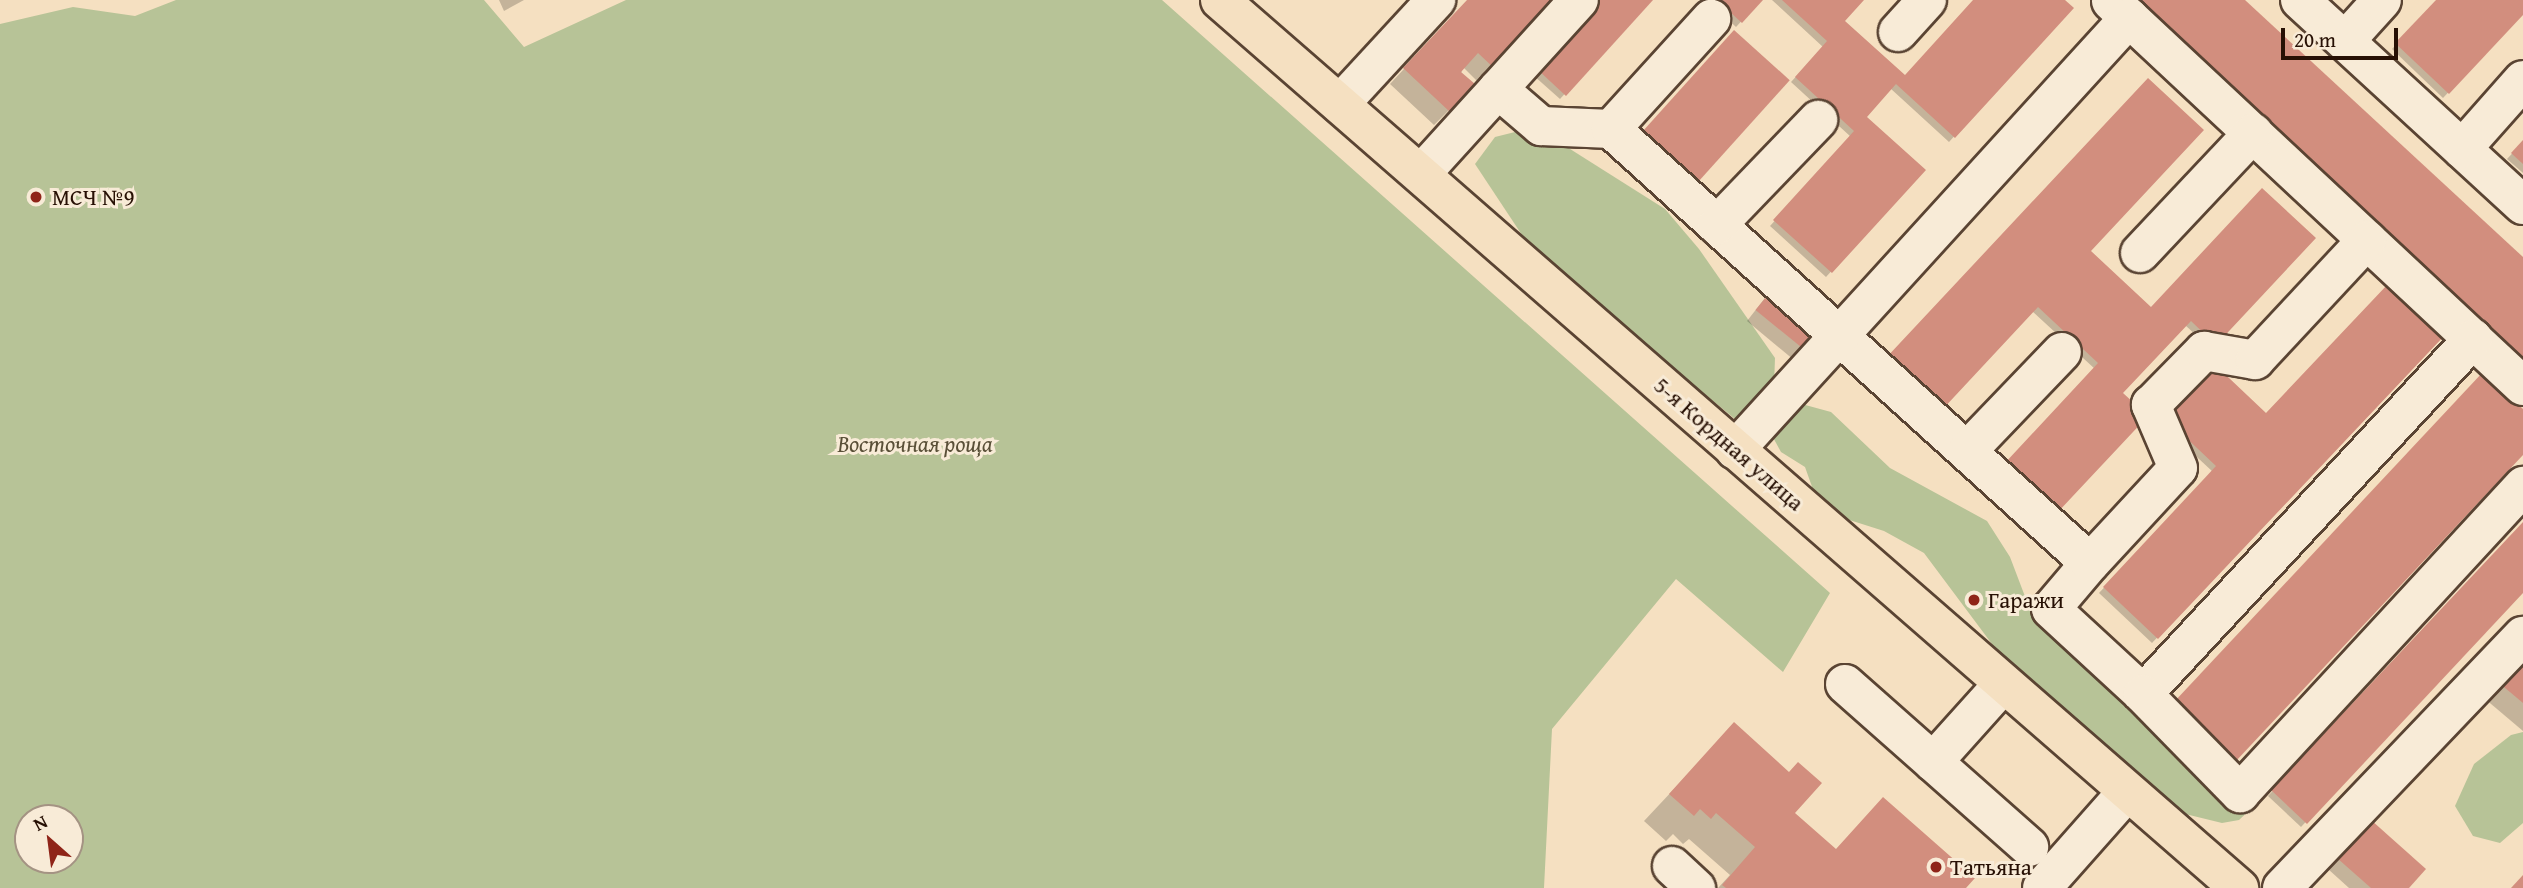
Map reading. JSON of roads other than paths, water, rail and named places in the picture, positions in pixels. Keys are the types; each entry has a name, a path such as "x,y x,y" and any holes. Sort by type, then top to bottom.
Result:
{"main road":[{"name":"5-я Кордная улица","path":"1220,0 2126,793 2239,888"}],"lane":[{"path":"1340,104 1436,0"},
{"path":"1421,174 1579,0"},
{"path":"1898,32 1927,0"},
{"path":"2300,0 2523,205"},
{"path":"2345,41 2382,0"},
{"path":"1735,450 1840,335 2119,9 2523,386"},
{"path":"1611,129 1711,19"},
{"path":"2462,149 2523,80"},
{"path":"1498,89 1541,126 1611,129 2090,563"},
{"path":"1717,225 1818,120"},
{"path":"2140,253 2253,133"},
{"path":"2367,240 2255,360 2204,351 2151,405 2178,468 2051,609 2143,694 2241,793 2523,486"},
{"path":"2143,694 2473,340"},
{"path":"1967,451 2062,352"},
{"path":"2282,888 2523,636"},
{"path":"1845,684 2029,847"},
{"path":"1933,762 2003,685"},
{"path":"2042,888 2126,793"}],"place":[{"name":"МСЧ №9","path":"36,197"},
{"name":"Гаражи","path":"1974,600"},
{"name":"Татьяна","path":"1936,867"}],"park label":[{"name":"Восточная роща","path":"915,444"}]}
